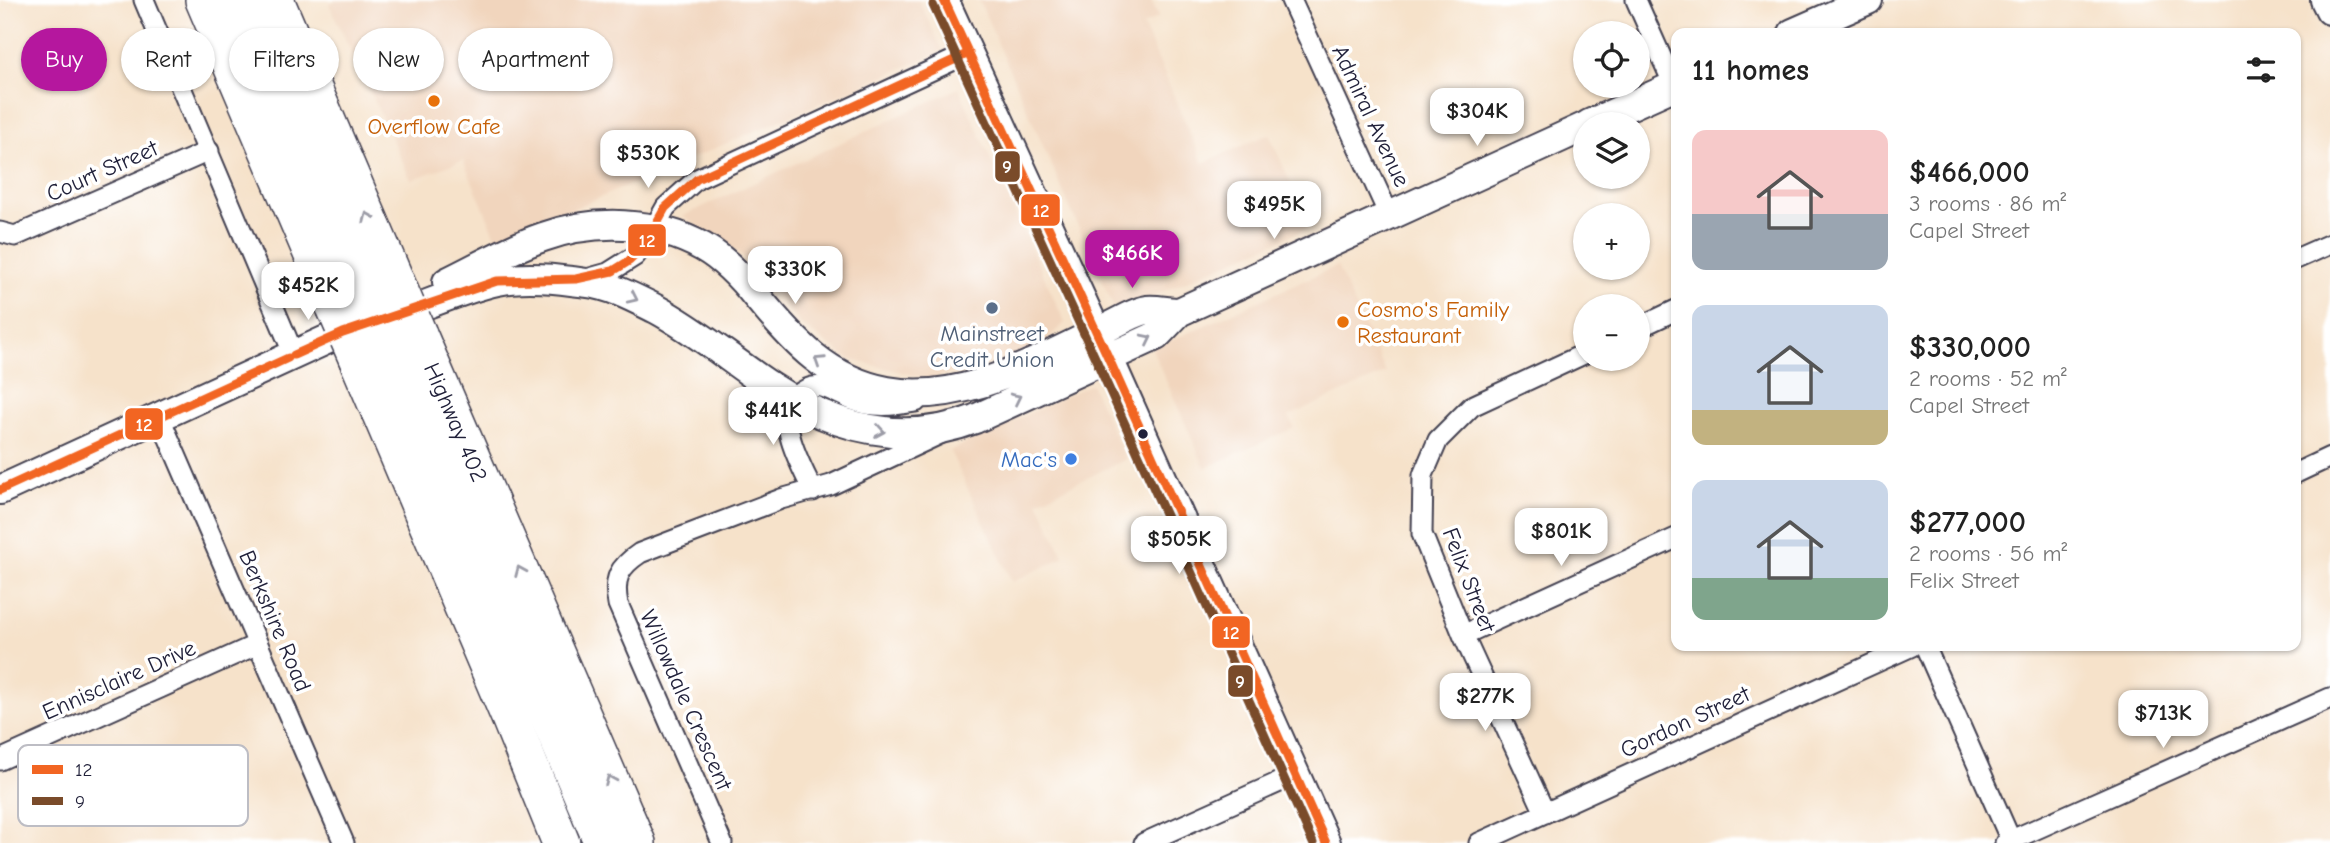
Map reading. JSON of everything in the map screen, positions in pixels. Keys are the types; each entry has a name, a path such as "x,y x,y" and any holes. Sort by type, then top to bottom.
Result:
{"highway":[{"path":"204,0 370,323 603,843"},
{"name":"Highway 402","path":"223,0 370,323 584,843"},
{"path":"243,0 370,323 506,707 561,843"},
{"name":"Highway 402","path":"275,0 370,323 637,843"}],"street":[{"path":"144,0 294,355"},
{"path":"944,0 1103,345 1326,843"},
{"name":"Admiral Avenue","path":"1291,0 1389,215"},
{"path":"1636,0 1671,76"},
{"path":"1804,28 1868,0"},
{"path":"2325,0 2330,10"},
{"path":"0,490 370,323 543,237 576,228 648,217 672,194 697,179 969,53"},
{"path":"1617,112 1671,89"},
{"path":"1103,345 916,402 881,406 865,404 821,387 811,387 793,400 789,409 789,429 796,452 813,491 954,427 1103,345 1146,310 1179,312 1573,131"},
{"name":"Court Street","path":"7,234 209,151"},
{"path":"568,281 597,277 626,262 642,248 674,197 697,179"},
{"path":"606,225 653,229 686,239 719,258 744,282 790,337 824,365 864,384 887,391 926,393 953,390"},
{"path":"2301,257 2330,244"},
{"path":"370,323 497,281 568,281 611,288 676,320 793,400 850,425 912,434 954,427"},
{"path":"1650,322 1671,312"},
{"name":"Felix Street","path":"1545,813 1463,635 1422,534 1423,475 1438,440 1472,405 1573,358"},
{"name":"Berkshire Road","path":"160,418 344,843"},
{"path":"2301,471 2330,457"},
{"name":"Willowdale Crescent","path":"722,843 618,604 615,588 625,564 640,553 781,499 813,491"},
{"path":"1463,635 1671,540"},
{"name":"Ennisclaire Drive","path":"33,745 258,644"},
{"name":"Gordon Street","path":"1479,843 1901,651"},
{"path":"1927,651 2009,842 2330,698"},
{"name":"Ennisclaire Drive","path":"0,760 18,752"},
{"path":"1144,843 1295,775"}],"shaded area":[{"path":"335,0 919,0 943,51 498,241 463,160 411,180 370,91 444,91 444,28 353,28 353,56 329,4"},
{"path":"979,0 1151,0 1159,17 1143,25 1203,163 1269,134 1310,227 1116,312"},
{"path":"959,88 1065,323 1033,351 929,379 849,359 801,325 742,255 683,216"},
{"path":"1337,266 1386,373 1289,416 1294,428 1205,468 1152,349"},
{"path":"1091,384 1126,459 1038,501 1064,557 1012,582 950,451"}],"transit line":[{"name":"12","path":"944,0 1326,843"},
{"name":"9","path":"933,5 1313,843"},
{"name":"12","path":"294,355 343,333 497,281 576,279 613,271 629,261 644,246 665,208 697,179 969,53"},
{"name":"12","path":"0,490 288,358"}],"place":[{"name":"Overflow Cafe","path":"434,101"},
{"name":"Mainstreet Credit Union","path":"992,308"},
{"name":"Cosmo's Family Restaurant","path":"1343,322"},
{"name":"Mac's","path":"1071,459"}]}
